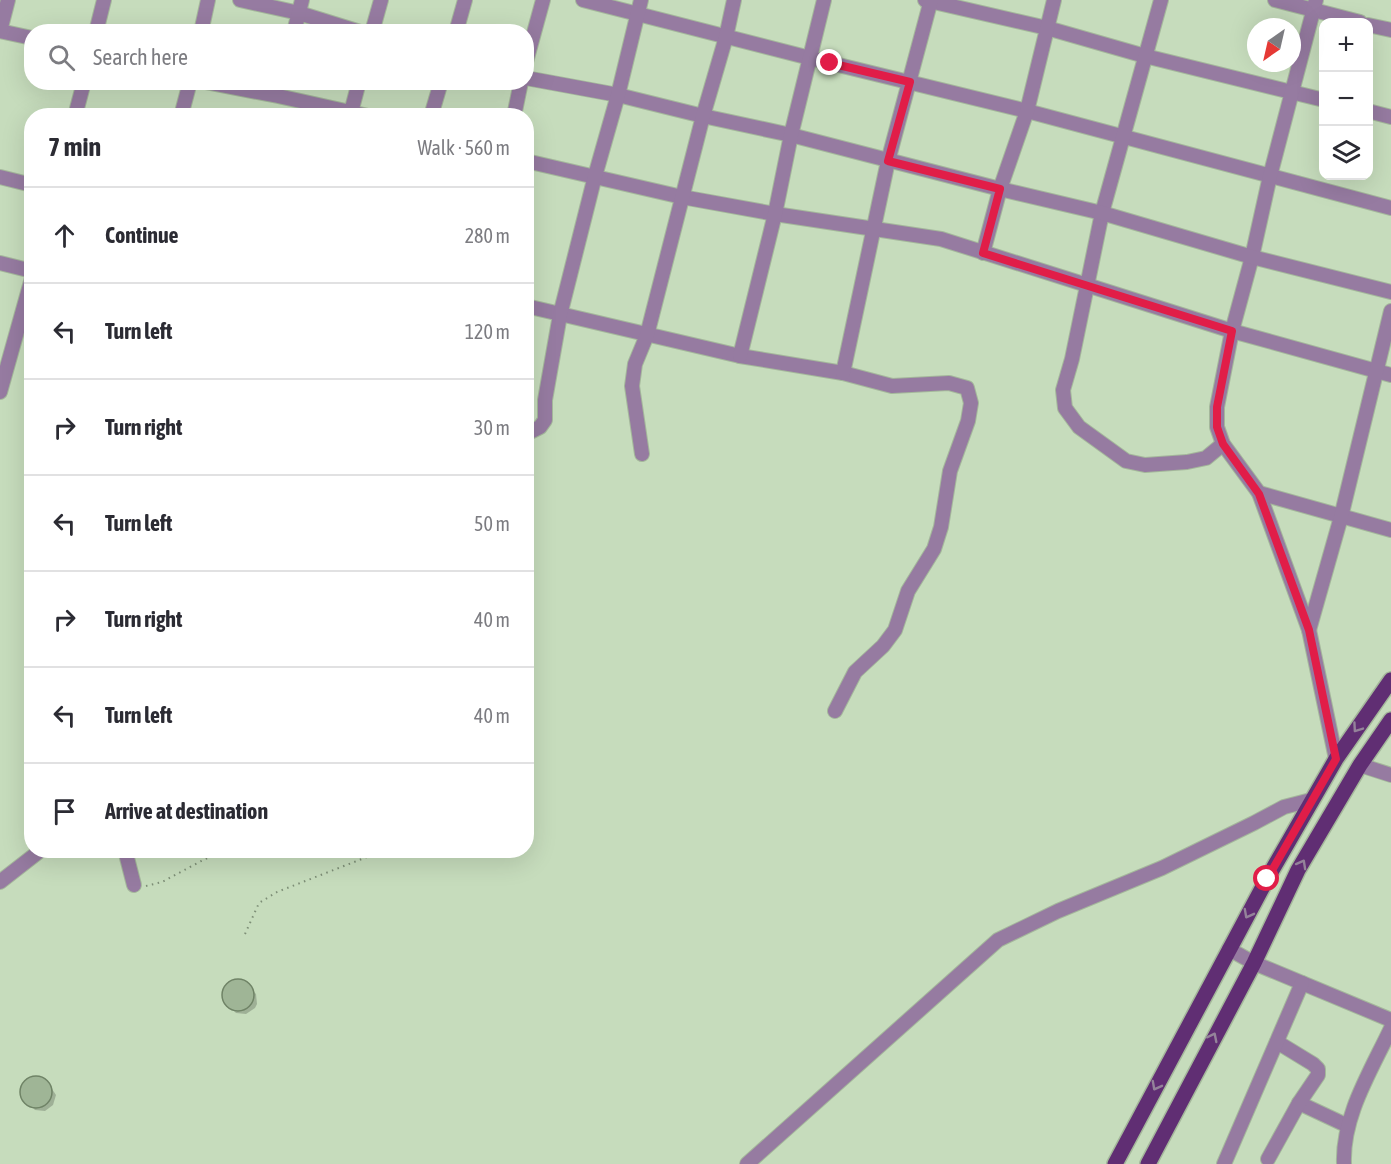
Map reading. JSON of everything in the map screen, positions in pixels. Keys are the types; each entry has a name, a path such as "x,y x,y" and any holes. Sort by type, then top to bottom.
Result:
{"main road":[{"path":"1115,1164 1311,800 1336,759 1391,680"},
{"path":"1148,1164 1254,963 1298,870 1360,765 1391,720"}],"street":[{"path":"8,0 0,31 24,36"},
{"path":"98,24 104,0"},
{"path":"203,24 208,0"},
{"path":"240,0 300,6 342,24"},
{"path":"374,24 381,0"},
{"path":"458,24 465,0"},
{"path":"534,33 543,0"},
{"path":"584,0 636,15 1027,111 1391,208"},
{"path":"534,430 540,427 545,420 545,400 560,315 641,0"},
{"path":"642,454 632,386 635,364 647,336 734,0"},
{"path":"740,356 824,0"},
{"path":"843,373 888,161 910,82 929,0 1047,28 1145,56 1319,99"},
{"path":"983,253 1000,189 1027,111 1054,0"},
{"path":"1161,0 1102,213 1072,359 1063,390 1065,408 1078,427 1126,461 1145,465 1186,462 1206,458 1223,444"},
{"path":"1275,0 1315,5 1349,18"},
{"path":"1315,5 1232,331 1217,407 1217,427 1223,444 1259,494 1309,630 1336,759"},
{"path":"296,24 300,6"},
{"path":"1373,26 1391,30"},
{"path":"534,79 618,95 791,135 1102,213 1252,256 1391,292"},
{"path":"77,108 82,90"},
{"path":"183,108 188,90"},
{"path":"283,90 336,108"},
{"path":"352,108 357,90"},
{"path":"433,108 439,90"},
{"path":"516,108 519,90"},
{"path":"1373,112 1391,117"},
{"path":"534,163 682,197 775,214 941,239 1232,331 1391,375"},
{"path":"0,177 24,183"},
{"path":"0,263 24,270"},
{"path":"0,392 24,306"},
{"path":"534,308 647,336 740,356 843,373 892,386 949,382 967,388 971,403 968,421 950,471 941,526 934,549 908,591 895,630 883,646 855,672 835,711"},
{"path":"1309,630 1341,517 1391,311"},
{"path":"1259,494 1391,530"},
{"path":"1360,765 1391,775"},
{"path":"747,1164 998,940 1058,911 1162,868 1284,807 1311,800"},
{"path":"0,882 31,858"},
{"path":"126,858 134,885"},
{"path":"1229,949 1254,963 1391,1020"},
{"path":"1224,1164 1302,983"},
{"path":"1344,1164 1344,1144 1354,1108 1391,1028"},
{"path":"1268,1159 1299,1103 1318,1076 1318,1069 1313,1064 1276,1042"},
{"path":"1299,1103 1348,1126"}],"path":[{"path":"134,885 148,886 162,882 208,858"},
{"path":"245,934 259,903 277,892 364,858"}],"building":[{"path":"238,979 249,984 254,995 249,1006 238,1011 227,1006 222,995 227,984"},
{"path":"36,1076 47,1081 52,1092 47,1103 36,1108 25,1103 20,1092 25,1081"}],"route":[{"path":"830,63 910,82 888,161 1000,189 983,253 1232,331 1217,407 1217,427 1223,444 1259,494 1309,630 1336,759 1267,879"}]}
